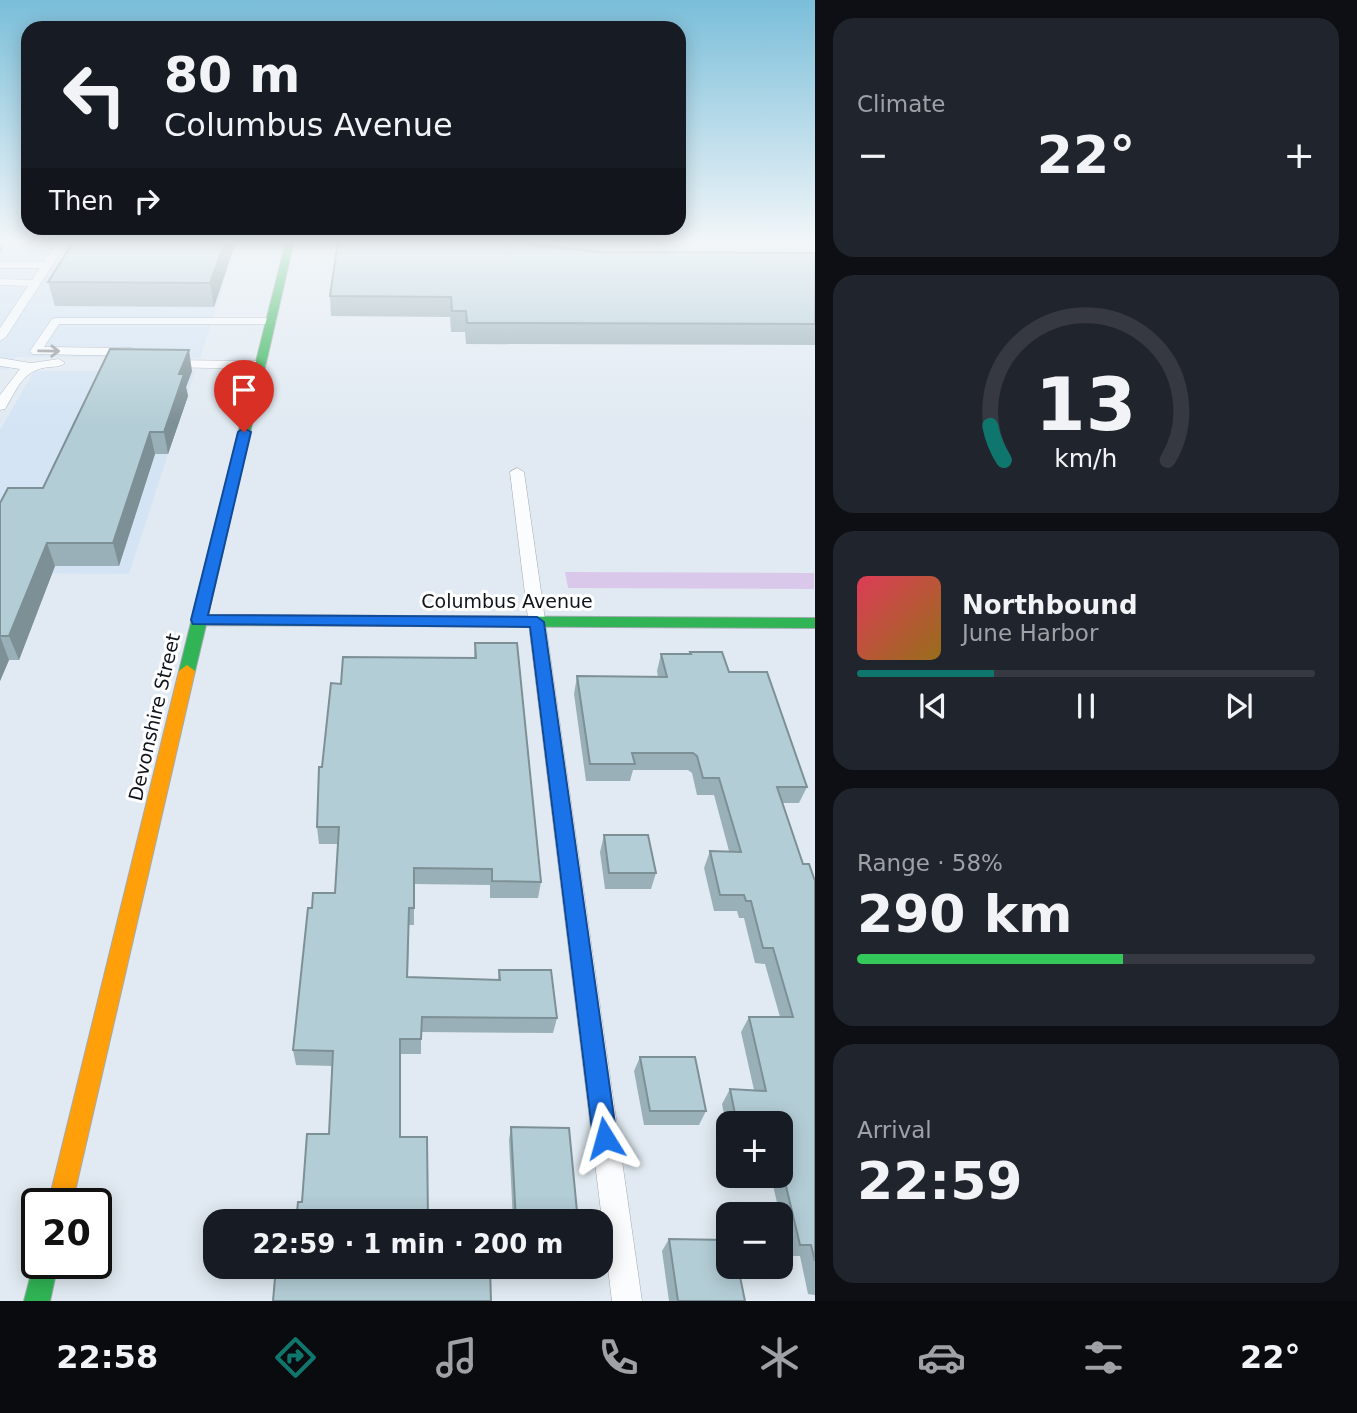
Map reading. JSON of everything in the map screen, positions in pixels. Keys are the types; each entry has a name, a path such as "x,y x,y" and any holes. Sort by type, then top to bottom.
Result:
{"main road":[{"name":"Devonshire Street","path":"64,1188 276,302"},
{"name":"Columbus Avenue","path":"199,620 814,623"},
{"path":"37,1301 42,1279"}],"lane":[{"path":"2,332 23,302"},
{"path":"261,365 188,364 36,351 56,321 271,321"},
{"path":"156,353 183,353 188,364"},
{"path":"0,406 20,372 38,363 141,360"},
{"path":"0,362 30,367"},
{"path":"517,472 627,1301"}],"shaded area":[{"path":"0,302 218,302 200,358 15,357 8,370 0,370"},
{"path":"34,371 195,371 129,574 0,573 0,430"},
{"path":"565,572 814,573 814,589 568,588"}],"building":[{"path":"451,302 815,302 815,324 467,323 466,311 452,311"},
{"path":"110,349 189,350 179,374 184,374 164,432 150,432 113,543 47,543 9,636 0,636 0,503 8,488 43,488"},
{"path":"475,643 517,643 541,882 492,881 492,869 414,868 414,908 409,908 407,977 500,980 499,970 551,970 557,1018 422,1017 421,1039 400,1039 400,1137 427,1137 428,1209 297,1209 298,1202 302,1202 307,1134 329,1134 333,1051 293,1050 308,908 312,908 313,893 335,893 339,827 317,827 319,767 322,767 331,683 341,684 343,657 476,658"},
{"path":"690,652 722,652 729,672 767,672 807,787 777,787 803,864 809,864 815,881 815,1261 811,1245 800,1245 793,1216 793,1202 790,1202 786,1188 793,1188 793,1111 734,1111 730,1089 766,1091 749,1017 793,1017 773,948 763,948 751,901 746,901 744,895 720,895 710,851 741,852 719,778 703,778 697,756 693,753 632,753 635,764 590,764 577,676 667,677 661,654 691,654"},
{"path":"604,835 648,835 656,873 609,873"},
{"path":"640,1057 695,1057 706,1111 650,1111"},
{"path":"511,1127 569,1128 577,1209 515,1209"},
{"path":"669,1239 716,1240 716,1279 740,1279 745,1301 678,1301"},
{"path":"275,1279 490,1279 491,1301 273,1301"}],"traffic: fast":[{"path":"187,671 275,302"},
{"path":"199,620 815,623"},
{"path":"37,1301 42,1279"}],"traffic: slow":[{"path":"64,1188 187,671"}],"route":[{"path":"244,432 199,620 537,622 605,1138"}]}
